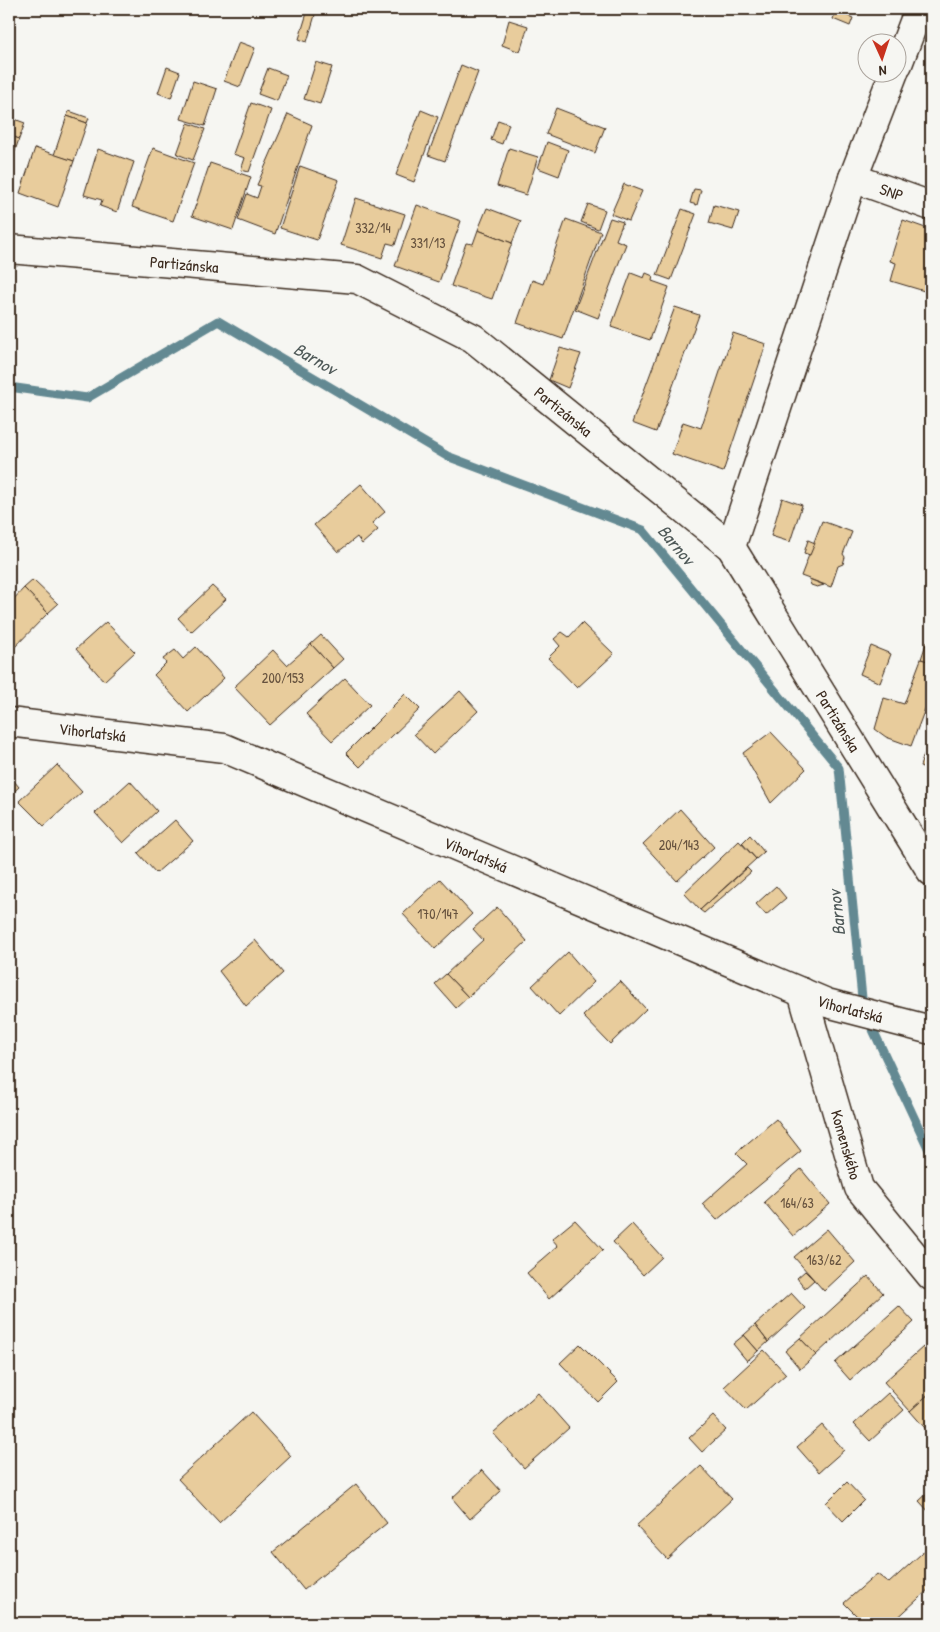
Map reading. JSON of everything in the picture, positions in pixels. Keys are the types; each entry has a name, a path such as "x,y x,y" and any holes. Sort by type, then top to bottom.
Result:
{"street":[{"path":"908,38 919,9"},
{"path":"731,548 853,178 890,82"},
{"name":"SNP","path":"853,178 931,206"},
{"name":"Partizánska","path":"9,249 357,279 473,338 731,548 931,871"},
{"name":"Vihorlatská","path":"9,722 224,748 827,1003 931,1030"},
{"name":"Komenského","path":"802,992 859,1188 931,1276"}],"building":[{"path":"836,11 853,18 850,26 833,19"},
{"path":"307,13 315,15 307,42 299,39"},
{"path":"509,20 528,26 520,52 502,45"},
{"path":"239,42 255,48 240,87 224,81"},
{"path":"316,62 332,67 320,104 304,99"},
{"path":"461,65 478,72 445,161 428,155"},
{"path":"167,67 180,72 171,98 158,93"},
{"path":"268,68 287,75 277,101 258,94"},
{"path":"193,81 217,89 205,126 181,119"},
{"path":"251,103 271,110 249,172 241,170 245,158 233,154"},
{"path":"556,108 605,127 595,153 546,134"},
{"path":"421,110 438,117 414,182 396,175"},
{"path":"69,111 89,118 87,123 67,116"},
{"path":"288,114 312,125 275,234 238,220 247,194 257,198 261,186 257,185"},
{"path":"67,116 87,123 74,161 54,155"},
{"path":"9,117 25,123 19,139 9,135"},
{"path":"498,120 509,124 502,144 491,140"},
{"path":"188,123 205,129 193,160 177,154"},
{"path":"9,135 19,139 9,169"},
{"path":"547,142 568,150 559,176 538,168"},
{"path":"35,148 74,161 58,207 20,193"},
{"path":"153,148 194,163 173,221 132,207"},
{"path":"509,148 538,157 526,195 497,186"},
{"path":"98,149 134,162 117,212 100,206 102,200 84,195"},
{"path":"210,163 251,177 233,230 192,216"},
{"path":"300,166 339,180 317,240 280,228"},
{"path":"624,184 642,191 629,221 611,214"},
{"path":"694,189 701,190 697,205 690,203"},
{"path":"356,198 405,214 395,245 387,243 382,258 341,245"},
{"path":"588,204 605,210 598,229 581,222"},
{"path":"417,205 461,221 439,282 395,266"},
{"path":"714,205 739,212 733,230 709,223"},
{"path":"487,208 521,221 512,243 478,230"},
{"path":"682,209 696,214 671,280 657,275"},
{"path":"610,218 623,222 616,240 626,244 598,318 575,309"},
{"path":"566,219 601,232 563,339 517,323 532,280 543,284"},
{"path":"903,220 931,230 931,293 891,281 896,263 890,261"},
{"path":"478,230 512,243 492,299 451,286 466,243 473,244"},
{"path":"631,273 644,278 646,273 653,276 652,281 669,287 650,340 611,327"},
{"path":"675,307 699,315 656,432 632,423"},
{"path":"733,333 766,344 723,472 672,454 683,422 701,428"},
{"path":"560,348 581,354 568,388 549,380"},
{"path":"361,484 385,512 372,523 378,530 362,544 357,537 338,552 314,525"},
{"path":"782,498 802,505 790,542 771,536"},
{"path":"822,521 852,532 843,554 845,557 843,564 838,566 831,587 801,576"},
{"path":"808,540 815,543 810,555 804,553"},
{"path":"809,579 824,585 817,587 811,585"},
{"path":"33,580 58,604 48,613 24,588"},
{"path":"212,586 226,599 191,632 178,618"},
{"path":"24,588 48,613 9,653 9,604"},
{"path":"106,622 135,652 104,681 76,649"},
{"path":"582,623 614,654 577,688 548,658 560,646 554,639 562,632 569,637"},
{"path":"321,635 343,659 333,668 311,644"},
{"path":"927,641 931,643 931,662 921,659"},
{"path":"311,644 333,668 270,725 234,687 273,650 287,665"},
{"path":"871,646 891,654 880,683 860,674"},
{"path":"196,647 224,678 188,712 154,675 166,663 163,659 175,650 183,659"},
{"path":"921,659 931,662 931,693 911,746 886,737 875,729 884,698 904,704"},
{"path":"345,678 370,705 332,741 306,714"},
{"path":"460,691 478,711 433,754 414,734"},
{"path":"405,694 420,709 360,767 346,753"},
{"path":"771,732 806,769 771,803 743,753"},
{"path":"931,735 931,771 920,766"},
{"path":"57,765 82,792 44,826 19,801"},
{"path":"9,775 19,787 9,796"},
{"path":"130,781 157,811 123,843 95,813"},
{"path":"680,809 714,847 677,881 643,844"},
{"path":"175,820 193,841 156,873 138,853"},
{"path":"750,835 764,852 756,859 742,843"},
{"path":"739,841 756,859 700,910 684,893"},
{"path":"747,868 751,872 704,913 700,910"},
{"path":"440,879 472,914 435,949 403,914"},
{"path":"776,886 786,898 766,915 756,904"},
{"path":"497,907 527,941 468,997 446,974 483,940 473,929"},
{"path":"255,940 283,973 246,1006 219,971"},
{"path":"568,952 594,982 559,1016 532,986"},
{"path":"446,974 468,997 456,1008 435,984"},
{"path":"620,981 646,1009 610,1044 583,1016"},
{"path":"776,1119 801,1151 717,1220 702,1204 747,1164 736,1153"},
{"path":"801,1169 830,1204 793,1236 764,1202"},
{"path":"575,1220 603,1250 549,1299 527,1273 558,1246 552,1239"},
{"path":"632,1224 662,1257 643,1275 613,1242"},
{"path":"827,1229 855,1262 824,1291 794,1257"},
{"path":"805,1271 814,1280 805,1288 797,1278"},
{"path":"868,1276 883,1293 816,1355 800,1338"},
{"path":"791,1293 805,1308 768,1342 755,1325"},
{"path":"899,1306 914,1322 850,1380 835,1363"},
{"path":"755,1325 768,1342 758,1351 744,1335"},
{"path":"744,1335 758,1351 747,1361 733,1344"},
{"path":"800,1338 816,1355 800,1369 785,1351"},
{"path":"580,1344 618,1382 598,1402 560,1363"},
{"path":"923,1347 931,1356 931,1392 910,1411 884,1382"},
{"path":"764,1350 786,1374 746,1410 724,1387"},
{"path":"931,1392 931,1435 910,1411"},
{"path":"538,1393 569,1428 524,1468 493,1433"},
{"path":"888,1393 904,1410 870,1441 854,1424"},
{"path":"251,1412 291,1456 219,1523 178,1479"},
{"path":"713,1416 726,1430 702,1452 689,1438"},
{"path":"822,1425 844,1450 819,1472 797,1447"},
{"path":"701,1466 732,1499 667,1559 636,1526"},
{"path":"482,1470 501,1491 470,1519 452,1498"},
{"path":"847,1482 864,1500 843,1521 826,1503"},
{"path":"356,1484 387,1523 304,1590 273,1552"},
{"path":"931,1490 931,1514 919,1501"},
{"path":"931,1545 931,1587 892,1623 864,1623 844,1603 877,1574 889,1583"}],"waterway":[{"name":"Barnov","path":"9,387 87,398 218,321 447,456 643,530 839,768 863,1008"},
{"name":"Barnov","path":"868,1019 931,1154"}]}
